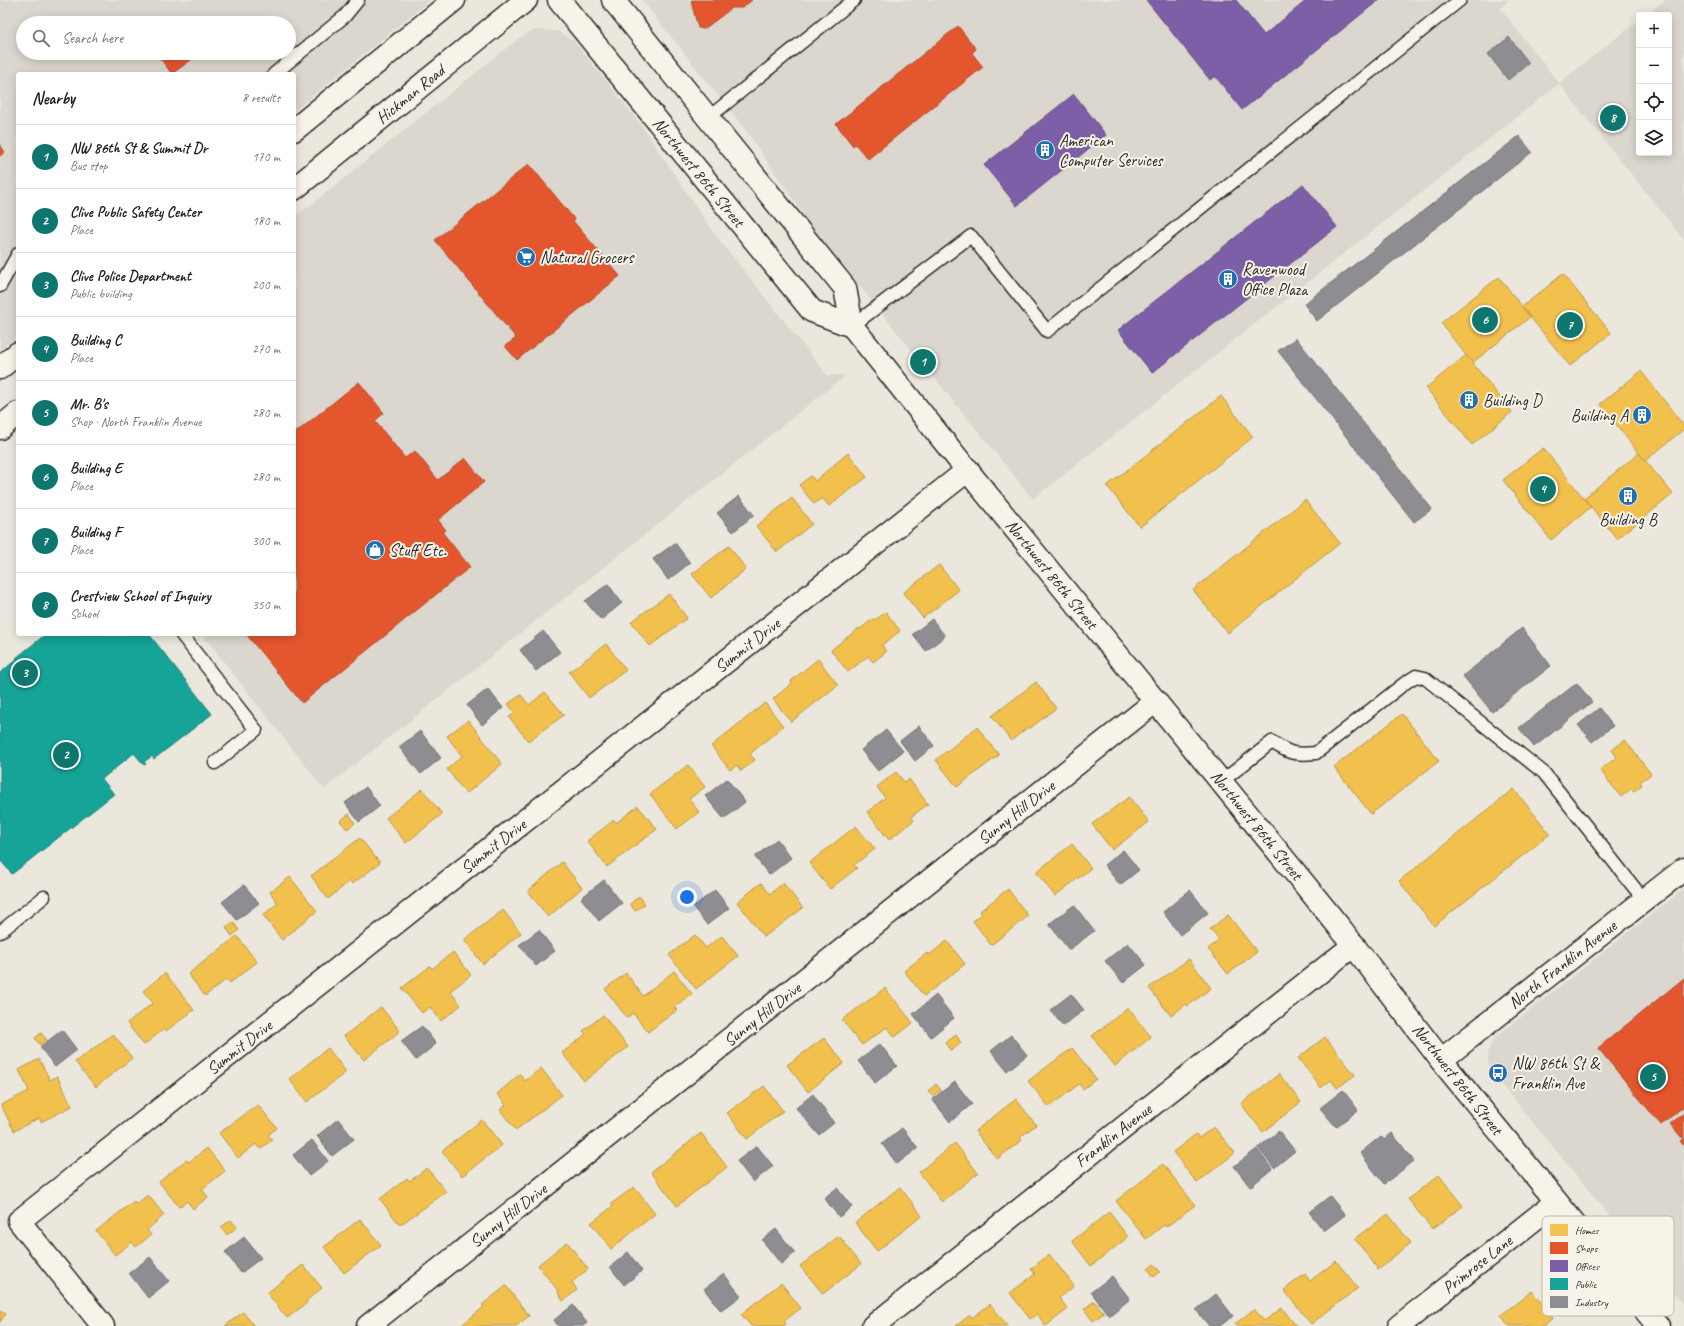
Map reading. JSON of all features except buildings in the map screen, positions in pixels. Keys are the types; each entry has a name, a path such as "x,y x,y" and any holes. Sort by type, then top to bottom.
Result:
{"street":[{"path":"296,128 454,0"},
{"name":"Hickman Road","path":"296,187 526,0"},
{"name":"Northwest 86th Street","path":"559,0 812,311 852,326"},
{"name":"Northwest 86th Street","path":"613,0 845,288 852,326 1354,945 1441,1060 1568,1216"},
{"path":"0,368 16,355"},
{"path":"0,428 16,416"},
{"name":"Summit Drive","path":"103,1326 18,1221 968,470"},
{"name":"Sunny Hill Drive","path":"368,1326 1156,701"},
{"name":"North Franklin Avenue","path":"1441,1060 1684,869"},
{"name":"Franklin Avenue","path":"873,1326 1354,945"},
{"name":"Primrose Lane","path":"1399,1326 1556,1202"},
{"name":"Northwest 86th Street","path":"1650,1316 1658,1326"}],"lane":[{"path":"296,56 345,16 358,0"},
{"path":"708,118 854,0"},
{"path":"852,326 971,236 1047,331 1460,0"},
{"path":"276,72 291,60"},
{"path":"0,286 16,258"},
{"path":"183,636 256,730 215,763"},
{"path":"1222,782 1272,742 1288,753 1316,753 1405,683 1416,676 1426,678 1544,772 1644,900"},
{"path":"0,932 44,898"}],"shaded area":[{"path":"0,0 430,0 296,109 296,72 16,72 16,337 0,350"},
{"path":"642,0 1509,0 1500,8 1559,83 1636,22 1636,156 1672,156 1672,12 1650,12 1665,0 1684,0 1684,240 1559,84 1033,499 805,219 802,212 747,132"},
{"path":"534,30 557,31 574,41 642,126 713,232 828,376 845,376 324,789 204,636 296,636 296,215 311,205 519,38"},
{"path":"1684,889 1684,1306 1674,1294 1674,1216 1610,1216 1492,1073 1488,1062 1488,1051 1491,1043 1498,1035"}],"place":[{"name":"Crestview School of Inquiry","path":"1613,118"},
{"name":"American Computer Services","path":"1045,150"},
{"name":"Natural Grocers","path":"526,257"},
{"name":"Ravenwood Office Plaza","path":"1228,279"},
{"name":"Building E","path":"1485,320"},
{"name":"Building F","path":"1570,325"},
{"name":"NW 86th St & Summit Dr","path":"923,362"},
{"name":"Building D","path":"1469,400"},
{"name":"Building A","path":"1642,415"},
{"name":"Building C","path":"1543,489"},
{"name":"Building B","path":"1628,496"},
{"name":"Stuff Etc.","path":"375,550"},
{"name":"Clive Police Department","path":"25,673"},
{"name":"Clive Public Safety Center","path":"66,755"},
{"name":"NW 86th St & Franklin Ave","path":"1498,1073"},
{"name":"Mr. B's","path":"1653,1077"}]}
